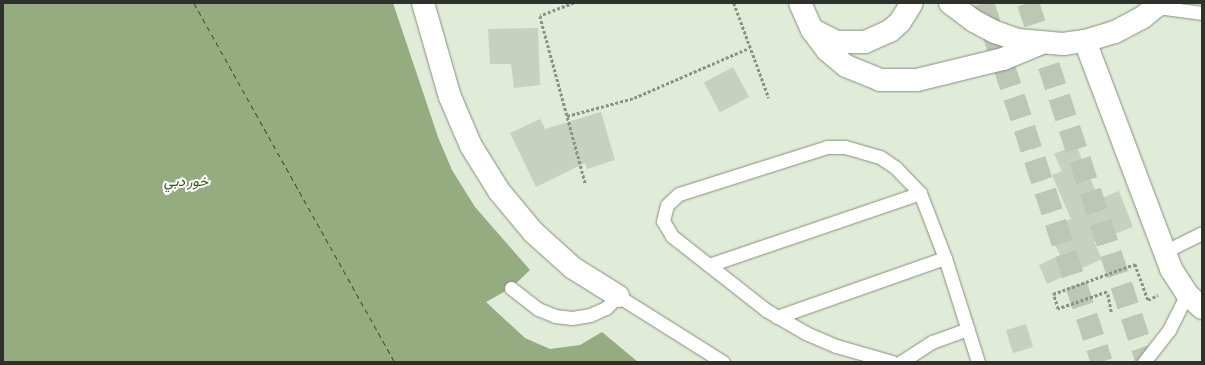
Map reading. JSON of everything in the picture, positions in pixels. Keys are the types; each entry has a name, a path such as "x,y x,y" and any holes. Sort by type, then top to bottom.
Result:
{"street":[{"path":"423,3 450,97 471,146 499,191 533,232 572,268 618,296"},
{"path":"800,3 812,30 827,50 846,66 868,77 892,82 917,80 1003,58 1042,43"},
{"path":"812,30 837,42 865,42 890,31 900,22 912,3"},
{"path":"950,3 974,22 995,32 1042,43 1085,41 1115,32 1158,5"},
{"path":"1085,41 1164,252 1190,295"}],"lane":[{"path":"1158,5 1202,12"},
{"path":"892,362 836,346 777,317 709,265 666,229 664,212 672,198 679,194 809,152 845,147 863,150 896,166 920,193 945,258 978,362"},
{"path":"709,265 920,193"},
{"path":"1164,252 1202,233"},
{"path":"777,317 945,258"},
{"path":"511,288 538,309 555,316 572,318 590,315 606,308 618,296 723,362"},
{"path":"1144,362 1169,330 1190,295"},
{"path":"901,362 932,342 968,329"}],"path":[{"path":"574,3 540,16 586,185"},
{"path":"734,3 749,48 769,98"},
{"path":"567,116 634,98 749,48"},
{"path":"1111,312 1107,292 1058,309 1053,294 1135,264 1148,300 1190,295"}],"water":[{"name":"خور دبي","path":"3,3 393,3 438,137 452,170 475,207 530,270 511,288 486,302 525,338 550,349 580,345 602,332 638,362 3,362"}],"building":[{"path":"538,28 540,85 514,88 511,64 490,64 488,29"},
{"path":"733,67 749,97 720,113 704,82"},
{"path":"601,112 615,160 587,169 585,163 536,187 510,133 540,119 545,129"},
{"path":"1076,145 1099,199 1119,191 1133,227 1094,242 1102,259 1047,284 1039,265 1060,255 1048,230 1071,219 1052,175 1062,171 1054,154"},
{"path":"1026,324 1033,347 1013,353 1006,330"}],"ferry route":[{"path":"194,3 395,362"}],"tunnel":[{"path":"983,3 1102,362"},
{"path":"1028,3 1147,362"}]}
